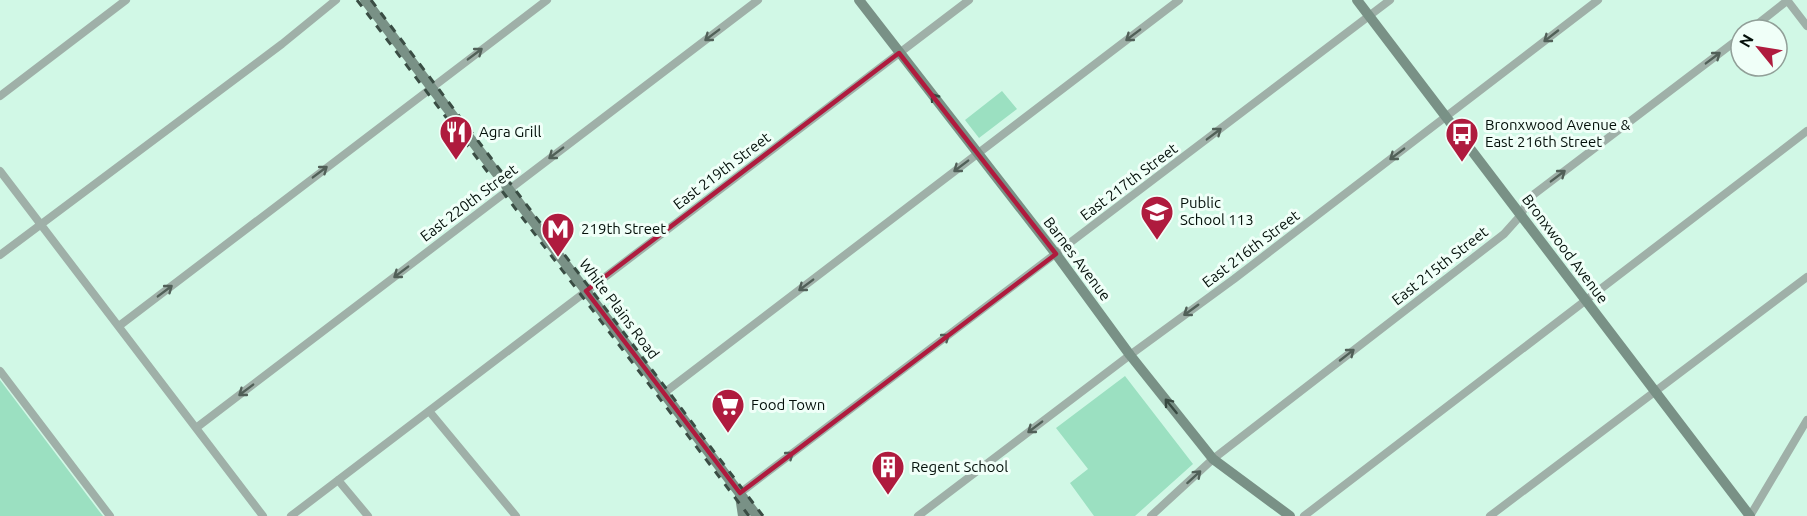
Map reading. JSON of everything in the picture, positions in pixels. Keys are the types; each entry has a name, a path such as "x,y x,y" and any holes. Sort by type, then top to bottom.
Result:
{"street":[{"path":"0,96 126,0"},
{"path":"0,255 273,51 336,0"},
{"name":"White Plains Road","path":"365,0 757,516"},
{"path":"119,326 547,0"},
{"name":"East 220th Street","path":"196,428 758,0"},
{"name":"Barnes Avenue","path":"859,0 1056,254 1130,355 1213,459 1290,516"},
{"name":"East 219th Street","path":"291,516 969,0"},
{"path":"664,393 1179,0"},
{"name":"Bronxwood Avenue","path":"1357,0 1750,516"},
{"name":"East 217th Street","path":"740,493 1390,0"},
{"name":"East 216th Street","path":"918,516 1234,279 1598,0"},
{"path":"1765,18 1788,0 1807,26"},
{"name":"East 215th Street","path":"1151,516 1213,459 1504,234 1521,215 1529,198 1729,46"},
{"path":"1304,516 1807,131"},
{"path":"0,171 263,516"},
{"path":"1490,516 1807,277"},
{"path":"0,371 110,516"},
{"path":"429,411 516,516"},
{"path":"1750,516 1805,428 1807,420"},
{"path":"338,480 368,516"},
{"name":"White Plains Road","path":"740,493 743,516"}],"highlighted area":[{"path":"899,53 1056,254 740,493 586,291"}],"green space":[{"path":"1002,91 1017,109 979,138 965,120"},
{"path":"1125,376 1193,464 1135,516 1094,516 1070,483 1088,469 1056,428"},
{"path":"0,380 99,511 103,516 0,516"}],"railway":[{"path":"357,0 749,516"},
{"path":"371,0 763,516"}],"place":[{"name":"Agra Grill","path":"456,161"},
{"name":"Bronxwood Avenue & East 216th Street","path":"1462,163"},
{"name":"Public School 113","path":"1157,241"},
{"name":"219th Street","path":"558,258"},
{"name":"Food Town","path":"728,434"},
{"name":"Regent School","path":"888,496"}]}
